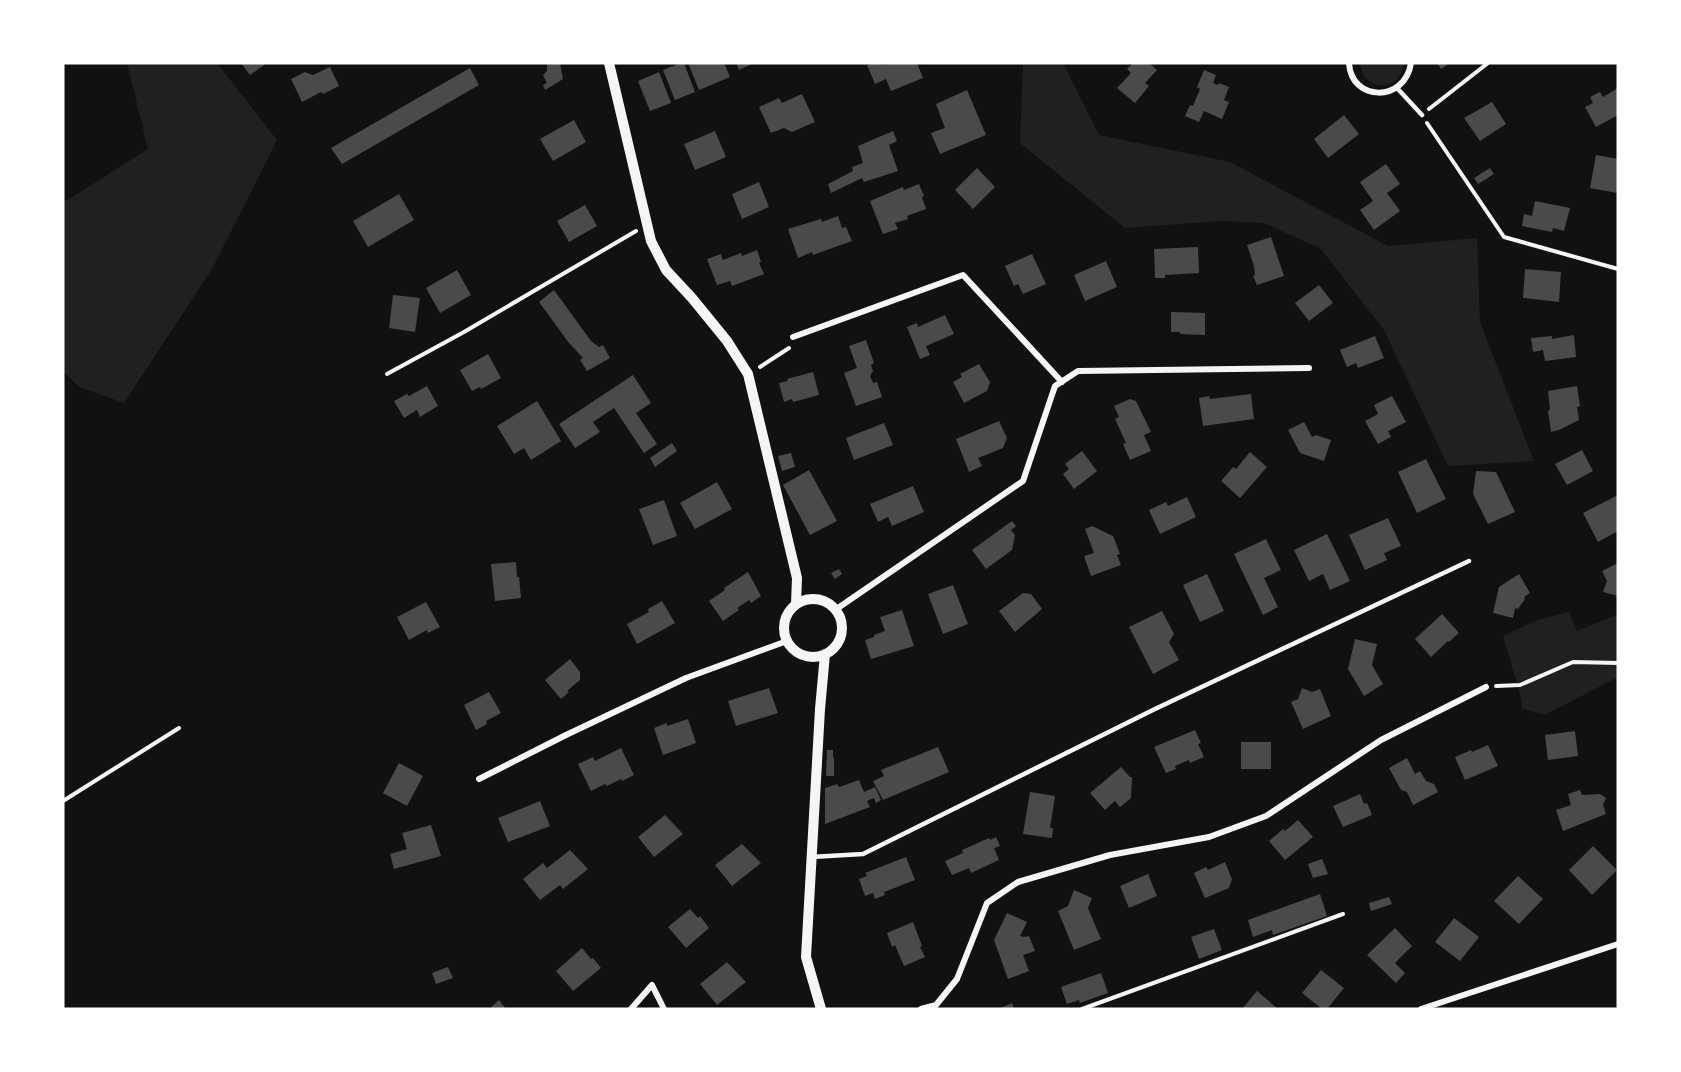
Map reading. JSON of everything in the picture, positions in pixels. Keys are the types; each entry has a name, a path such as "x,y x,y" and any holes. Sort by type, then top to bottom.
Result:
{"street":[{"path":"609,63 651,241 666,270 726,341 748,374 797,578 808,599"},
{"path":"1349,63 1353,78 1360,86 1378,93 1397,88 1405,80 1411,63"},
{"path":"793,337 963,275 1062,382"},
{"path":"835,610 1023,481 1055,386 1078,371 1309,368"},
{"path":"796,604 797,578"},
{"path":"808,599 823,601 835,610 841,626 838,642 825,654 810,656 793,649 787,641 784,625 790,609 808,599"},
{"path":"479,779 686,678 787,641"},
{"path":"821,1009 806,957 825,654"},
{"path":"810,656 822,685"},
{"path":"921,1009 936,1005 957,980 987,903 1018,882 1110,855 1209,837 1266,816 1381,740 1486,687"},
{"path":"1421,1009 1618,944"},
{"path":"631,1009 652,985 663,1009"}],"lane":[{"path":"1397,88 1422,114"},
{"path":"811,857 863,854 1155,709 1469,561"}],"path":[{"path":"1488,63 1422,114 1504,237 1618,269"},
{"path":"387,374 464,332 646,224"},
{"path":"748,374 792,347 793,337"},
{"path":"1486,687 1520,685 1573,662 1618,663"},
{"path":"63,801 179,728"},
{"path":"1082,1009 1343,914"}],"shaded area":[{"path":"127,63 217,63 277,140 212,269 124,403 79,387 63,371 63,198 66,201 148,149"},
{"path":"1023,63 1063,63 1099,135 1230,162 1388,246 1477,238 1480,322 1534,461 1448,466 1384,330 1320,248 1264,223 1221,221 1125,228 1020,143"},
{"path":"1360,63 1404,63 1396,80 1382,86 1368,80"},
{"path":"1569,612 1577,631 1618,614 1618,677 1545,715 1521,708 1522,701 1503,636 1537,620"}],"building":[{"path":"241,63 267,63 250,75"},
{"path":"560,63 563,79 545,90 543,85 547,83 543,75 547,71 547,64"},
{"path":"684,63 695,92 675,100 663,70"},
{"path":"688,63 724,63 730,77 699,90"},
{"path":"736,63 754,63 739,70"},
{"path":"882,63 882,65 917,63 923,78 891,91 886,79 875,84 867,65"},
{"path":"1133,63 1149,63 1157,70 1145,83 1149,86 1135,103 1117,88 1131,73 1127,69"},
{"path":"1437,63 1450,63 1441,69"},
{"path":"330,67 339,86 302,102 291,79 305,72 313,75"},
{"path":"470,68 479,85 342,164 331,148"},
{"path":"1204,70 1216,75 1213,83 1229,87 1224,100 1229,102 1222,119 1204,111 1199,122 1185,116 1190,105 1193,106"},
{"path":"659,72 671,103 650,111 638,81"},
{"path":"1618,88 1618,115 1596,127 1585,107 1593,103 1590,97 1600,92 1603,97"},
{"path":"967,90 986,135 940,154 931,133 945,128 936,104"},
{"path":"802,94 815,122 792,132 784,128 771,133 759,107 779,98 782,103"},
{"path":"1492,102 1506,124 1480,141 1464,118"},
{"path":"1344,115 1359,134 1328,158 1314,139"},
{"path":"574,120 586,142 553,161 540,139"},
{"path":"715,131 726,157 695,170 684,144"},
{"path":"893,131 897,141 889,145 898,171 864,182 862,178 831,193 828,184 853,171 852,167 863,163 858,146"},
{"path":"1596,155 1618,159 1617,193 1590,188"},
{"path":"1386,164 1400,184 1387,193 1400,211 1374,230 1360,210 1373,201 1360,182"},
{"path":"977,168 995,187 973,209 955,190"},
{"path":"1490,168 1494,174 1478,184 1474,178"},
{"path":"759,182 769,207 742,219 732,194"},
{"path":"919,184 926,209 907,216 908,219 895,223 898,229 883,234 870,201 903,187 904,190"},
{"path":"399,194 414,220 368,247 353,221"},
{"path":"1535,201 1570,208 1564,231 1553,228 1552,232 1522,226 1524,214 1532,216"},
{"path":"585,205 597,226 569,242 557,221"},
{"path":"838,216 842,228 846,227 852,241 798,258 788,229"},
{"path":"1271,237 1284,276 1257,285 1247,245"},
{"path":"1198,247 1199,273 1165,275 1165,278 1155,278 1154,249"},
{"path":"757,250 764,274 732,286 730,281 717,285 707,259 721,254 723,260"},
{"path":"1032,254 1046,284 1023,294 1018,284 1014,286 1005,266"},
{"path":"1106,261 1117,287 1085,301 1074,275"},
{"path":"1525,269 1561,272 1559,302 1523,298"},
{"path":"457,270 471,295 440,313 426,288"},
{"path":"1319,285 1333,303 1309,321 1295,303"},
{"path":"554,290 591,341 599,347 603,345 610,358 587,371 580,360 583,358 539,302"},
{"path":"393,295 420,298 415,332 389,328"},
{"path":"1171,312 1205,313 1205,335 1171,332"},
{"path":"945,315 954,334 926,346 930,355 920,359 907,327 917,323 918,327"},
{"path":"1574,335 1576,357 1545,361 1543,350 1533,352 1531,338 1552,336 1552,339"},
{"path":"1375,336 1384,358 1358,368 1356,363 1347,367 1340,350"},
{"path":"866,340 874,363 871,365 873,371 870,376 873,383 877,382 882,397 856,406 844,373 857,368 849,346"},
{"path":"488,354 501,378 481,389 480,387 472,391 460,370"},
{"path":"979,364 990,382 987,391 964,403 953,382 962,377 960,374"},
{"path":"813,372 819,395 784,402 779,383"},
{"path":"633,375 651,403 636,413 657,444 644,453 614,408 593,422 600,432 575,448 559,424"},
{"path":"427,386 438,406 420,417 417,410 404,418 394,401"},
{"path":"1577,386 1580,406 1577,407 1579,420 1551,432 1548,391"},
{"path":"1251,394 1254,419 1203,426 1199,398 1209,396 1210,399"},
{"path":"1392,396 1406,422 1388,431 1391,437 1378,444 1365,421 1378,414 1374,405"},
{"path":"1130,399 1136,401 1151,432 1144,435 1151,451 1130,460 1123,444 1126,443 1115,419 1119,417 1114,406"},
{"path":"537,401 561,441 531,460 524,448 514,454 497,426"},
{"path":"999,421 1007,438 1003,448 978,458 982,466 969,472 956,439"},
{"path":"1304,422 1312,437 1316,435 1331,440 1324,461 1300,453 1288,430"},
{"path":"884,423 893,445 854,460 846,438"},
{"path":"672,443 677,451 655,467 650,458"},
{"path":"1582,450 1593,471 1567,485 1555,464"},
{"path":"1082,451 1097,471 1074,489 1063,474 1069,469 1065,464"},
{"path":"1250,452 1267,467 1240,498 1221,481 1233,467 1236,469"},
{"path":"791,453 795,467 782,471 778,456"},
{"path":"1426,459 1446,499 1417,513 1398,472"},
{"path":"809,470 837,521 810,535 783,485"},
{"path":"1476,471 1496,472 1515,512 1488,524 1473,494"},
{"path":"717,482 732,509 695,529 680,503"},
{"path":"913,486 924,512 892,526 888,517 878,522 870,504"},
{"path":"1618,495 1618,531 1598,542 1583,513"},
{"path":"1187,497 1196,517 1160,534 1149,510 1166,502 1168,506"},
{"path":"664,500 677,536 653,545 639,509"},
{"path":"1388,518 1401,546 1384,553 1387,560 1365,570 1349,535"},
{"path":"1012,521 1016,526 1011,530 1015,535 1012,550 986,569 972,550"},
{"path":"1092,526 1113,536 1120,554 1117,555 1121,565 1091,576 1084,556 1094,553 1085,529"},
{"path":"1327,534 1350,581 1330,590 1323,574 1309,581 1294,550"},
{"path":"1266,539 1281,570 1264,578 1278,607 1263,615 1234,554"},
{"path":"516,562 521,598 495,601 491,564"},
{"path":"1618,563 1618,596 1603,592 1607,581 1602,571"},
{"path":"839,569 842,574 835,579 831,573"},
{"path":"748,572 761,596 751,603 749,600 723,621 709,601"},
{"path":"1207,574 1224,611 1200,622 1183,585"},
{"path":"1519,574 1530,593 1524,597 1518,609 1515,608 1513,618 1493,613 1499,587"},
{"path":"953,585 968,624 943,634 928,594"},
{"path":"1023,593 1031,594 1042,609 1015,632 999,611"},
{"path":"662,601 675,623 637,644 627,624 649,612 648,609"},
{"path":"426,602 440,627 428,633 427,630 409,640 397,617"},
{"path":"902,610 914,646 871,659 865,640 885,631 880,617"},
{"path":"1162,611 1174,634 1169,642 1179,660 1153,674 1129,627"},
{"path":"1442,614 1459,633 1431,657 1415,639"},
{"path":"1355,639 1377,644 1372,665 1383,684 1364,696 1348,669"},
{"path":"570,659 580,672 580,680 561,699 545,680"},
{"path":"769,688 778,713 736,726 728,701"},
{"path":"1302,688 1312,692 1320,689 1331,716 1303,729 1291,702 1298,699"},
{"path":"489,692 501,713 486,721 487,724 476,730 464,705"},
{"path":"688,719 696,743 663,755 654,728"},
{"path":"1195,730 1204,757 1190,763 1189,760 1166,773 1154,747"},
{"path":"1575,731 1578,756 1548,760 1545,735"},
{"path":"1241,742 1271,742 1271,769 1241,769"},
{"path":"1488,745 1498,766 1465,780 1455,757"},
{"path":"938,747 949,772 883,800 873,781 884,776 881,770"},
{"path":"621,748 634,775 591,791 578,764 593,757 595,761"},
{"path":"827,750 833,750 834,776 826,776"},
{"path":"1407,758 1415,774 1420,771 1426,781 1434,784 1438,792 1413,805 1407,792 1401,790 1389,768"},
{"path":"399,763 423,776 407,806 383,793"},
{"path":"1121,767 1132,777 1131,798 1120,807 1115,801 1105,810 1090,793"},
{"path":"859,780 864,792 875,787 881,800 876,803 874,798 867,801 870,807 825,824 825,788 837,784 839,787"},
{"path":"1580,790 1582,795 1600,794 1606,798 1603,805 1606,814 1563,831 1556,810 1571,805 1568,794"},
{"path":"1030,792 1055,796 1050,828 1053,828 1052,838 1023,834"},
{"path":"1360,794 1372,815 1343,827 1333,806"},
{"path":"540,801 550,826 508,842 498,818"},
{"path":"665,815 683,834 654,857 638,837"},
{"path":"1298,820 1313,837 1285,860 1269,841"},
{"path":"431,825 441,856 394,869 390,854 407,849 402,833"},
{"path":"996,837 1000,846 994,848 999,860 971,873 969,868 952,875 945,861 963,853 962,850"},
{"path":"742,844 761,863 732,886 715,865"},
{"path":"1593,846 1617,870 1592,895 1569,870"},
{"path":"570,850 588,869 563,889 560,885 540,900 523,879 543,863 547,868"},
{"path":"906,857 915,880 884,892 885,895 875,899 873,893 865,896 859,879 867,876 865,873"},
{"path":"1322,859 1328,874 1313,878 1308,864"},
{"path":"1225,862 1232,879 1229,888 1205,898 1194,873 1206,867 1208,870"},
{"path":"1148,874 1157,896 1129,908 1120,886"},
{"path":"1518,876 1543,899 1519,924 1494,901"},
{"path":"1074,890 1092,898 1088,908 1101,939 1074,950 1058,911 1068,906"},
{"path":"1320,894 1327,916 1273,935 1272,930 1253,937 1248,920"},
{"path":"1389,897 1392,904 1371,911 1369,903"},
{"path":"690,909 698,918 700,916 709,928 686,948 668,927"},
{"path":"1007,913 1027,922 1020,936 1029,936 1035,951 1023,955 1029,971 1008,979 994,940"},
{"path":"1454,918 1479,937 1460,961 1435,942"},
{"path":"913,922 925,957 904,966 895,945 892,947 887,933"},
{"path":"1395,928 1412,946 1395,963 1405,973 1396,983 1367,955"},
{"path":"1214,929 1222,950 1199,959 1191,937"},
{"path":"582,948 601,968 573,991 556,971"},
{"path":"727,962 746,982 717,1005 700,984"},
{"path":"448,967 453,978 436,984 432,973"},
{"path":"1321,970 1344,988 1327,1009 1322,1009 1302,993"},
{"path":"1101,973 1108,993 1080,1003 1079,1000 1067,1004 1061,987"},
{"path":"1257,991 1278,1009 1242,1009"},
{"path":"499,1000 506,1009 489,1009"},
{"path":"1012,1003 1014,1009 998,1009"}]}
